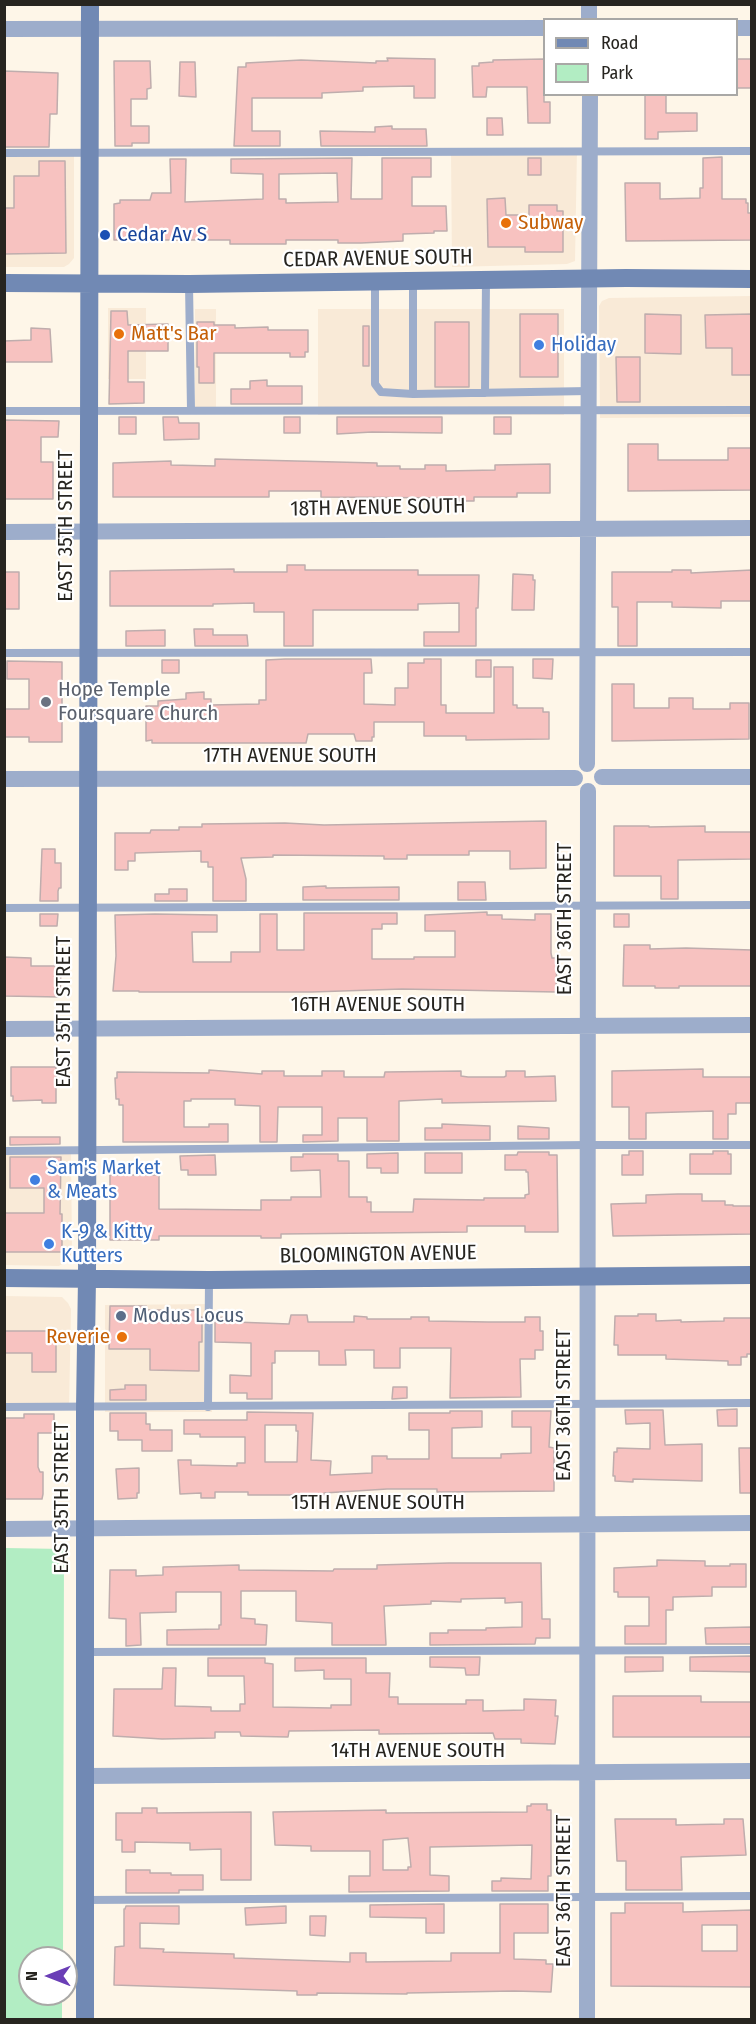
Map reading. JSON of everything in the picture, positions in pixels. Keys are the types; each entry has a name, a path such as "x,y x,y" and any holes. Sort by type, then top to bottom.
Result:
{"street":[{"name":"EAST 35TH STREET","path":"85,2019 84,1407 87,1278 90,4"},
{"path":"4,29 543,28"},
{"path":"587,764 590,96"},
{"name":"CEDAR AVENUE SOUTH","path":"4,283 189,284 413,280 752,279"},
{"name":"18TH AVENUE SOUTH","path":"4,532 752,528"},
{"path":"587,764 598,767 602,777 599,786 588,791 577,785 575,778 581,766 587,764"},
{"path":"602,777 752,777"},
{"name":"17TH AVENUE SOUTH","path":"4,779 575,778"},
{"name":"EAST 36TH STREET","path":"587,2019 588,791"},
{"name":"16TH AVENUE SOUTH","path":"4,1029 752,1025"},
{"name":"BLOOMINGTON AVENUE","path":"4,1278 209,1280 752,1275"},
{"name":"15TH AVENUE SOUTH","path":"4,1529 752,1523"},
{"name":"14TH AVENUE SOUTH","path":"85,1776 752,1771"}],"lane":[{"path":"4,153 752,151"},
{"path":"413,280 413,394"},
{"path":"486,280 486,393"},
{"path":"375,281 375,384 381,392 413,394 589,391"},
{"path":"189,284 192,410"},
{"path":"4,411 752,410"},
{"path":"4,653 752,652"},
{"path":"4,908 752,905"},
{"path":"4,1151 752,1145"},
{"path":"208,1407 209,1280"},
{"path":"4,1407 752,1403"},
{"path":"85,1652 752,1650"},
{"path":"85,1900 752,1896"}],"shaded area":[{"path":"577,149 575,261 567,264 452,267 451,151"},
{"path":"4,153 74,153 74,258 64,267 5,267"},
{"path":"751,296 751,417 600,418 599,306 602,301 609,298"},
{"path":"108,308 146,308 146,379 108,379"},
{"path":"195,309 216,309 216,408 195,408"},
{"path":"318,309 564,309 564,415 318,415"},
{"path":"5,1150 71,1150 72,1252 70,1259 59,1266 5,1265"},
{"path":"5,1296 62,1297 68,1303 71,1309 69,1408 5,1406"},
{"path":"212,1304 212,1412 105,1412 105,1305"}],"green space":[{"path":"5,1548 64,1549 63,1946 18,1946 18,2006 62,2006 62,2019 5,2019"}],"building":[{"path":"387,58 435,59 435,98 414,98 414,86 363,87 363,91 322,93 322,98 252,98 252,131 280,131 280,146 234,146 238,67 246,67 246,63 301,60 376,63 376,61 388,61"},
{"path":"543,59 543,96 544,102 550,102 550,123 528,123 527,87 487,87 486,97 473,97 472,66 493,62 493,60"},
{"path":"738,59 752,59 752,88 738,88"},
{"path":"114,61 150,61 151,88 147,89 147,99 131,99 131,126 149,126 149,143 115,146"},
{"path":"180,62 195,62 196,97 179,96"},
{"path":"4,71 58,73 57,114 50,114 49,147 4,147"},
{"path":"645,96 666,96 666,113 697,113 697,131 658,132 658,139 645,139"},
{"path":"487,118 502,118 503,135 487,135"},
{"path":"392,126 392,129 426,129 427,146 321,146 320,131 375,132 375,127"},
{"path":"722,157 722,199 746,199 748,213 752,213 752,240 626,241 625,183 660,183 660,199 700,198 700,188 703,188 703,158"},
{"path":"352,158 351,199 382,199 382,158 431,158 431,177 412,177 412,206 446,206 447,231 403,234 403,241 361,243 338,243 338,240 286,240 286,244 230,244 230,240 114,240 114,204 120,203 120,200 150,200 152,193 171,193 170,159 186,159 185,202 263,199 263,174 231,173 231,159","holes":["337,173 338,202 286,203 286,199 279,199 279,174"]},
{"path":"528,158 541,158 541,175 528,175"},
{"path":"39,161 65,161 66,253 4,254 4,208 14,208 14,176 39,176"},
{"path":"505,198 506,215 529,215 529,205 557,205 557,211 563,211 563,252 525,252 525,247 488,247 487,199"},
{"path":"111,311 127,311 128,325 168,324 168,351 128,351 128,382 144,382 144,403 109,404"},
{"name":"Holiday","path":"520,314 558,314 558,377 520,377"},
{"path":"645,314 681,315 681,354 645,353"},
{"path":"752,314 752,375 732,375 732,348 706,348 705,315"},
{"path":"197,322 235,325 235,328 268,327 268,330 308,330 308,352 305,352 305,357 290,357 290,353 214,353 214,383 199,383"},
{"path":"435,322 469,322 469,387 435,387"},
{"path":"363,326 369,326 369,366 363,366"},
{"path":"31,328 50,329 52,362 4,362 4,341 31,340"},
{"path":"616,357 640,357 640,402 617,402"},
{"path":"267,380 267,386 302,386 302,404 231,404 231,389 250,389 250,381"},
{"path":"119,417 136,417 136,434 119,434"},
{"path":"163,417 178,417 179,423 199,423 199,439 164,440"},
{"path":"284,417 300,417 300,433 284,433"},
{"path":"337,417 442,417 442,433 337,434"},
{"path":"494,417 511,417 511,434 494,434"},
{"path":"4,420 59,421 58,437 41,437 41,462 53,462 53,499 4,499"},
{"path":"628,444 658,444 658,460 728,460 728,448 752,448 752,490 628,491"},
{"path":"215,459 377,463 377,466 400,466 400,469 425,469 425,465 446,465 446,471 495,470 495,465 550,464 550,493 517,493 517,497 474,497 474,501 459,501 459,498 321,497 321,491 269,491 269,497 113,497 113,463 171,461 171,465 215,466"},
{"path":"287,565 305,565 305,570 418,570 418,575 479,575 476,646 424,646 424,632 459,632 459,603 418,604 418,610 313,610 313,646 284,646 284,612 254,612 254,603 213,604 213,606 110,606 110,571 234,569 234,572 287,572"},
{"path":"672,570 691,570 691,573 752,570 752,601 721,601 721,608 672,607 672,602 637,602 637,646 618,646 618,607 612,607 612,572 672,572"},
{"path":"19,572 19,609 4,609 4,574"},
{"path":"513,574 533,575 533,580 535,580 534,610 512,610"},
{"path":"194,629 213,629 213,635 247,635 248,646 195,646"},
{"path":"165,630 165,646 126,646 126,631"},
{"path":"371,659 372,673 364,673 364,704 395,705 395,688 408,688 408,663 424,663 424,659 441,659 441,705 446,705 446,713 494,713 494,667 513,667 513,705 517,705 517,708 543,708 543,712 549,712 549,739 466,740 466,736 424,736 424,722 374,722 372,741 356,741 354,734 308,734 306,743 152,743 152,740 146,741 146,706 158,706 158,701 186,699 186,693 204,692 204,699 211,699 211,705 259,704 259,700 266,700 266,660"},
{"path":"533,659 553,659 552,679 533,678"},
{"path":"162,660 179,660 179,673 162,673"},
{"path":"476,660 491,660 491,677 476,677"},
{"name":"Hope Temple Foursquare Church","path":"7,661 62,662 62,742 29,742 29,737 4,737 4,709 29,709 29,679 7,679"},
{"path":"612,684 634,684 634,708 669,708 669,698 693,698 693,709 730,709 730,703 749,703 749,739 612,741"},
{"path":"546,821 546,868 510,869 510,851 469,851 469,855 407,855 407,859 384,859 384,856 273,855 273,857 241,858 246,879 246,901 213,901 213,867 208,867 208,862 201,862 201,851 135,853 135,861 128,861 128,870 115,870 115,833 179,830 179,827 202,827 202,824 324,825"},
{"path":"614,826 705,826 705,832 752,832 752,859 678,860 678,899 661,899 661,876 614,876"},
{"path":"42,849 55,849 55,863 61,863 61,888 58,891 58,901 40,901"},
{"path":"458,882 485,882 486,900 458,900"},
{"path":"326,886 326,888 399,887 399,900 303,900 303,887"},
{"path":"169,889 187,889 187,901 155,901 155,894 169,894"},
{"path":"487,912 487,915 502,915 502,919 535,920 535,914 551,914 551,953 552,958 557,958 556,992 402,989 312,992 113,991 116,956 115,915 217,915 217,932 192,932 193,962 231,962 231,952 260,952 260,914 277,914 277,950 304,950 304,913 397,913 397,924 382,924 382,929 372,929 372,959 414,959 414,957 455,957 455,931 425,931 425,915"},
{"path":"40,914 58,914 57,926 40,926"},
{"path":"614,914 629,914 629,927 614,927"},
{"path":"624,945 650,945 650,949 752,950 752,986 655,988 655,986 623,986"},
{"path":"4,957 31,958 31,966 59,966 59,971 61,971 60,997 4,996"},
{"path":"11,1067 56,1067 56,1103 42,1103 42,1100 13,1101"},
{"path":"703,1069 703,1077 752,1077 752,1103 736,1103 736,1114 728,1114 728,1139 713,1139 713,1111 646,1113 646,1139 629,1139 629,1107 612,1107 612,1071"},
{"path":"209,1070 262,1074 262,1071 284,1071 284,1076 322,1076 322,1071 344,1071 344,1077 384,1077 385,1072 461,1071 461,1076 468,1077 504,1077 506,1071 525,1071 525,1077 555,1076 556,1101 442,1103 442,1099 399,1101 399,1141 367,1141 367,1118 338,1118 338,1141 303,1142 303,1135 322,1135 322,1107 278,1107 277,1142 260,1142 260,1106 235,1105 235,1099 191,1099 191,1101 184,1101 184,1127 228,1124 228,1142 123,1142 123,1105 119,1105 119,1099 116,1099 117,1072 209,1073"},
{"path":"442,1124 490,1126 490,1140 425,1140 425,1128 442,1128"},
{"path":"518,1126 549,1128 549,1139 518,1139"},
{"path":"10,1137 60,1137 60,1144 10,1145"},
{"path":"629,1151 643,1151 643,1175 622,1175 622,1155 629,1155"},
{"path":"713,1151 728,1151 728,1154 731,1154 731,1174 690,1174 690,1154 713,1154"},
{"path":"518,1152 549,1152 549,1155 557,1155 558,1232 525,1232 525,1226 467,1226 467,1232 281,1234 281,1238 159,1236 159,1240 110,1240 110,1175 159,1175 159,1209 261,1210 261,1200 321,1197 320,1170 291,1171 291,1157 303,1157 303,1154 338,1154 338,1161 349,1161 349,1197 367,1197 367,1202 371,1202 371,1212 413,1212 414,1199 525,1198 525,1195 529,1194 528,1172 526,1170 505,1170 505,1155 517,1155"},
{"path":"398,1153 398,1173 381,1173 381,1168 367,1168 367,1154"},
{"path":"425,1153 462,1153 462,1173 425,1173"},
{"path":"215,1155 216,1175 188,1175 188,1170 181,1170 180,1156"},
{"path":"10,1157 61,1157 62,1252 4,1252 4,1213 44,1213 44,1188 10,1188"},
{"path":"702,1194 702,1201 725,1201 725,1205 752,1206 752,1234 613,1236 611,1204 646,1203 646,1195"},
{"path":"110,1306 146,1306 146,1310 200,1310 202,1342 199,1342 199,1371 150,1370 150,1349 109,1349"},
{"path":"638,1314 656,1314 656,1321 681,1320 681,1322 752,1318 752,1354 741,1357 741,1365 728,1365 728,1361 666,1359 666,1355 618,1355 618,1345 614,1345 615,1316 638,1316"},
{"path":"291,1315 307,1315 308,1322 354,1322 354,1316 367,1317 367,1319 429,1317 429,1321 488,1322 525,1322 525,1317 540,1317 543,1350 535,1350 535,1359 520,1359 521,1397 450,1398 451,1348 400,1348 400,1368 374,1368 374,1350 345,1350 346,1365 319,1365 319,1351 275,1351 275,1363 272,1363 272,1399 247,1399 247,1393 230,1393 230,1375 251,1376 251,1343 215,1342 215,1317 235,1318 235,1322 289,1324"},
{"path":"4,1331 56,1331 56,1372 32,1372 32,1353 4,1353"},
{"path":"125,1385 146,1385 146,1400 110,1400 110,1390 125,1389"},
{"path":"393,1387 407,1387 407,1398 392,1399"},
{"path":"737,1409 737,1426 718,1426 717,1410"},
{"path":"625,1410 663,1410 665,1445 702,1444 702,1481 633,1479 633,1482 615,1481 615,1476 613,1476 614,1452 617,1452 617,1448 650,1449 650,1423 626,1424"},
{"path":"450,1411 482,1411 482,1427 452,1428 452,1458 501,1458 501,1454 531,1453 531,1427 512,1427 512,1411 551,1411 549,1447 554,1448 554,1491 437,1492 437,1489 387,1489 324,1493 324,1495 248,1495 248,1492 215,1492 215,1498 201,1498 201,1493 180,1494 178,1460 191,1460 191,1465 237,1466 237,1463 245,1463 245,1437 200,1437 200,1434 184,1434 184,1420 247,1420 247,1412 313,1413 311,1460 331,1461 330,1475 372,1473 372,1456 387,1456 387,1459 429,1459 429,1430 409,1430 409,1413 450,1413","holes":["265,1425 296,1425 296,1431 298,1431 297,1462 265,1462"]},
{"path":"110,1413 146,1413 146,1424 150,1424 150,1430 172,1430 172,1451 142,1451 142,1440 118,1440 118,1431 110,1431"},
{"path":"24,1414 54,1414 54,1433 38,1433 38,1467 40,1472 43,1472 42,1499 4,1499 4,1418 24,1418"},
{"path":"739,1448 752,1448 752,1493 740,1493"},
{"path":"139,1468 137,1498 118,1499 116,1469"},
{"path":"657,1560 705,1561 705,1566 746,1564 746,1587 712,1587 712,1596 673,1597 673,1610 666,1610 666,1644 625,1644 625,1626 649,1626 649,1597 618,1597 618,1592 614,1592 614,1568 657,1566"},
{"path":"541,1563 542,1619 550,1619 550,1638 536,1638 535,1644 430,1645 430,1633 448,1633 448,1630 522,1627 522,1602 505,1603 505,1598 461,1599 461,1602 431,1601 431,1604 384,1606 386,1645 332,1645 332,1623 296,1621 296,1591 241,1591 241,1618 255,1619 255,1624 267,1625 266,1645 167,1645 167,1630 219,1629 221,1592 176,1592 176,1612 140,1613 141,1645 126,1646 126,1619 109,1618 110,1570 136,1570 136,1576 163,1575 163,1567 239,1565 239,1570 333,1571 334,1569 377,1569 377,1565"},
{"path":"752,1627 752,1644 706,1644 705,1628"},
{"path":"752,1656 752,1672 690,1671 690,1657"},
{"path":"430,1657 480,1657 479,1675 466,1675 465,1668 430,1667"},
{"path":"625,1657 663,1657 663,1671 625,1672"},
{"path":"208,1658 265,1658 265,1663 273,1664 273,1707 331,1708 331,1705 351,1705 351,1679 324,1679 324,1670 295,1671 295,1658 366,1658 366,1673 390,1673 389,1697 398,1697 398,1704 466,1704 466,1700 483,1700 483,1711 524,1710 524,1699 556,1700 555,1716 558,1716 555,1744 521,1743 521,1739 495,1739 493,1733 379,1734 379,1730 289,1731 288,1737 241,1736 240,1732 215,1732 215,1738 162,1739 113,1736 114,1689 162,1689 163,1668 176,1668 175,1706 211,1707 211,1711 240,1711 240,1704 245,1704 244,1676 208,1676"},
{"path":"613,1696 701,1696 701,1702 752,1702 752,1737 613,1737"},
{"path":"531,1804 547,1804 547,1810 551,1810 551,1876 548,1876 548,1891 492,1891 492,1881 501,1881 501,1878 531,1879 532,1845 430,1847 430,1875 449,1876 449,1891 349,1892 349,1876 370,1876 370,1851 311,1851 311,1846 275,1845 273,1812 386,1810 386,1813 527,1812 527,1806","holes":["408,1838 411,1867 408,1867 408,1870 383,1870 383,1840"]},
{"path":"142,1808 157,1808 157,1813 251,1812 251,1880 221,1880 221,1849 190,1850 190,1843 135,1842 135,1852 122,1852 122,1840 116,1840 116,1813 142,1813"},
{"path":"615,1819 676,1819 676,1825 724,1824 724,1819 743,1819 746,1855 681,1857 682,1890 626,1890 626,1861 617,1861"},
{"path":"126,1870 150,1870 150,1873 171,1873 171,1875 203,1875 203,1890 179,1890 179,1893 126,1893"},
{"path":"625,1903 683,1903 683,1912 752,1910 752,1987 611,1986 611,1913 625,1913","holes":["702,1925 737,1925 737,1951 702,1951"]},
{"path":"444,1904 444,1933 426,1933 426,1918 370,1917 370,1905"},
{"path":"500,1904 548,1904 548,1933 514,1933 514,1959 546,1960 546,1964 553,1964 551,1992 297,1995 297,1991 114,1985 115,1947 124,1946 124,1909 126,1906 179,1906 179,1924 140,1923 140,1948 164,1949 163,1952 234,1954 234,1958 350,1962 350,1953 366,1953 366,1962 451,1961 451,1953 500,1953"},
{"path":"286,1906 286,1923 246,1925 245,1908"},
{"path":"310,1916 326,1916 325,1936 310,1935"}],"place":[{"name":"Subway","path":"506,223"},
{"name":"Cedar Av S","path":"105,235"},
{"name":"Matt's Bar","path":"119,334"},
{"name":"Holiday","path":"539,345"},
{"name":"Hope Temple Foursquare Church","path":"46,702"},
{"name":"Sam's Market & Meats","path":"35,1180"},
{"name":"K-9 & Kitty Kutters","path":"49,1244"},
{"name":"Modus Locus","path":"121,1316"},
{"name":"Reverie","path":"122,1337"}]}
